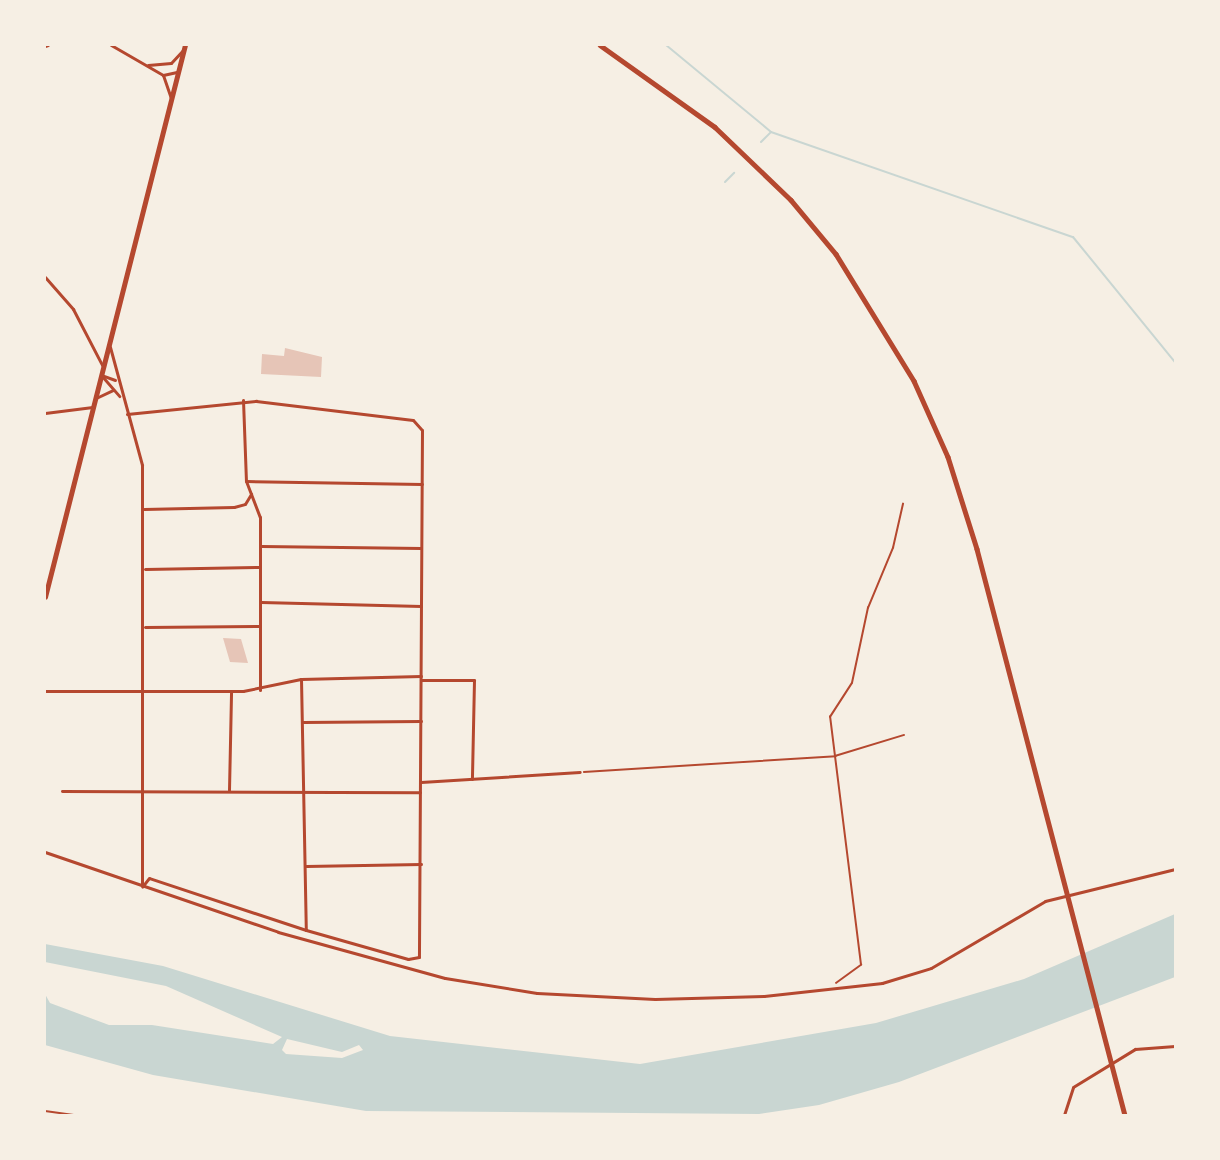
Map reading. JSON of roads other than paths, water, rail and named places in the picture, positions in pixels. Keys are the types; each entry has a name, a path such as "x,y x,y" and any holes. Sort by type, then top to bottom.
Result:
{"main road":[{"path":"600,45 715,127 791,200 890,334 948,457 977,549 1125,1115"},
{"path":"45,597 185,46"}],"street":[{"path":"111,45 164,75 171,100"},
{"path":"119,45 122,52"},
{"path":"171,63 185,46"},
{"path":"146,65 171,63 178,69 164,75"},
{"path":"45,277 73,309 103,367"},
{"path":"110,343 117,384 142,465 145,569 145,791 142,887"},
{"path":"101,375 111,375 117,384"},
{"path":"101,375 123,403"},
{"path":"94,400 104,391 115,391"},
{"path":"127,414 243,400 412,420 422,430 421,864 416,959 306,930 149,878 142,887"},
{"path":"243,400 246,481 259,508 260,690"},
{"path":"45,413 93,407"},
{"path":"246,481 422,484"},
{"path":"144,509 241,506 252,494"},
{"path":"261,546 422,548"},
{"path":"145,569 259,567"},
{"path":"260,602 421,606"},
{"path":"145,627 260,626"},
{"path":"301,679 306,930"},
{"path":"45,691 145,693 260,690 301,679 474,680 472,779"},
{"path":"229,790 231,691"},
{"path":"303,721 421,721"},
{"path":"420,782 580,772"},
{"path":"62,791 420,792"},
{"path":"45,852 278,932 482,986 655,999 837,990 931,968 1045,901 1175,869"},
{"path":"306,866 421,864"},
{"path":"1064,1115 1073,1087 1135,1049 1175,1046"},
{"path":"45,1111 74,1115"}],"waterway":[{"path":"666,45 771,132 1073,237 1175,362"},
{"path":"761,142 771,132"},
{"path":"725,182 734,173"}]}
